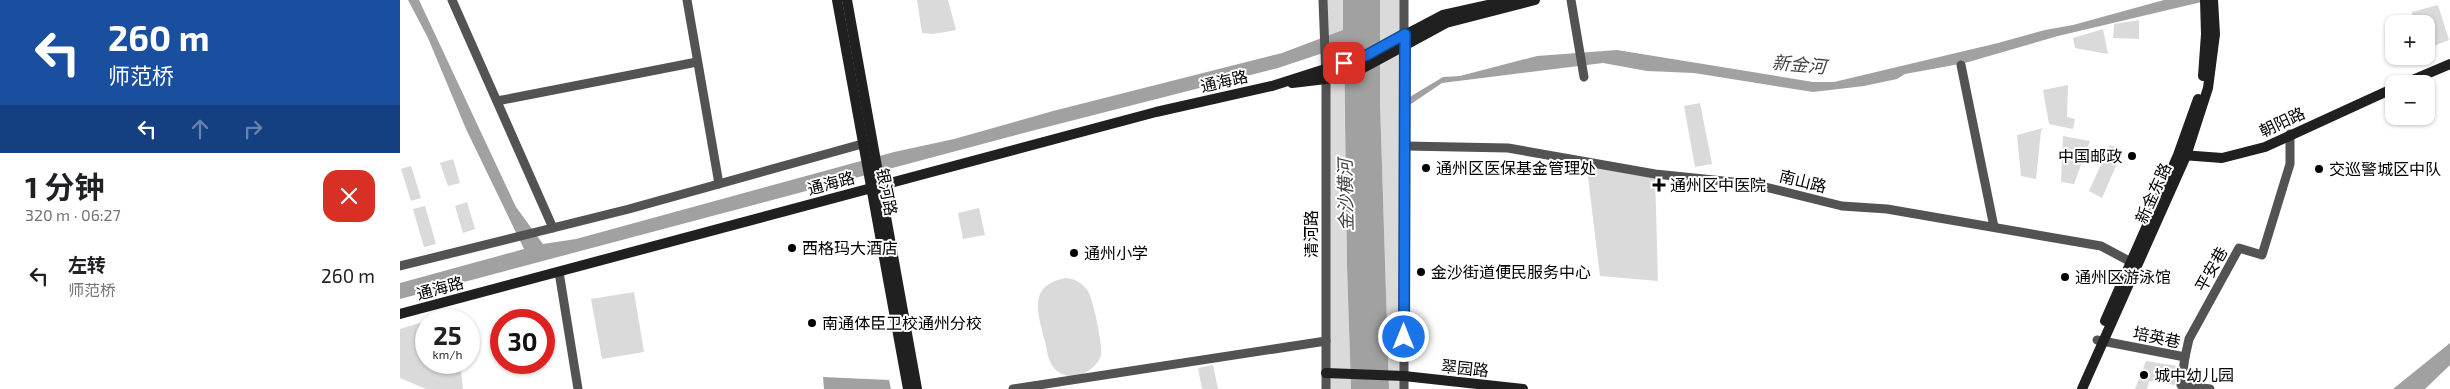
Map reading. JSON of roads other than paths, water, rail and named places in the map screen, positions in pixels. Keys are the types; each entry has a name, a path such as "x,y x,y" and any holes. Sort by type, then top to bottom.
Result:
{"street":[{"path":"452,0 554,228"},
{"path":"687,0 719,184"},
{"name":"银河路","path":"838,0 917,389"},
{"name":"银河路","path":"847,0 865,140"},
{"name":"清河路","path":"1323,0 1326,68 1326,389"},
{"path":"1404,0 1404,389"},
{"path":"1405,39 1443,16 1510,0"},
{"path":"1405,39 1446,23 1535,0"},
{"path":"1571,0 1584,73"},
{"name":"新金东路","path":"2077,389 2182,155 2208,88 2215,34 2210,2"},
{"name":"通海路","path":"1272,86 1367,55 1405,39"},
{"name":"通海路","path":"400,314 1156,112 1272,86 1326,79 1363,68 1405,39"},
{"path":"497,101 697,62"},
{"path":"2424,75 2450,64"},
{"path":"1960,65 1994,227"},
{"name":"朝阳路","path":"2182,155 2222,158 2265,147 2385,92"},
{"name":"平安巷","path":"2185,357 2188,339 2239,248 2262,255 2290,164 2290,134"},
{"path":"400,266 554,228 719,184 865,140"},
{"name":"南山路","path":"1405,146 1508,148 1655,174 1753,184 1842,206 1888,209 2101,246 2130,262"},
{"name":"新金东路","path":"2082,389 2130,262 2182,155"},
{"name":"银河路","path":"875,187 908,389"},
{"path":"558,272 578,389"},
{"name":"培英巷","path":"2100,340 2185,357 2181,385 2210,389"},
{"path":"1013,389 1326,341"},
{"name":"翠园路","path":"1326,373 1404,376 1523,389"}],"place":[{"name":"中国邮政","path":"2132,156"},
{"name":"通州区医保基金管理处","path":"1426,168"},
{"name":"交巡警城区中队","path":"2319,169"},
{"name":"通州区中医院","path":"1659,185"},
{"name":"西格玛大酒店","path":"792,248"},
{"name":"通州小学","path":"1074,253"},
{"name":"金沙街道便民服务中心","path":"1421,272"},
{"name":"通州区游泳馆","path":"2065,277"},
{"name":"南通体臣卫校通州分校","path":"812,323"},
{"name":"城中幼儿园","path":"2144,375"}],"water label":[{"name":"新金河","path":"1799,65"},
{"name":"金沙横河","path":"1346,195"}]}
